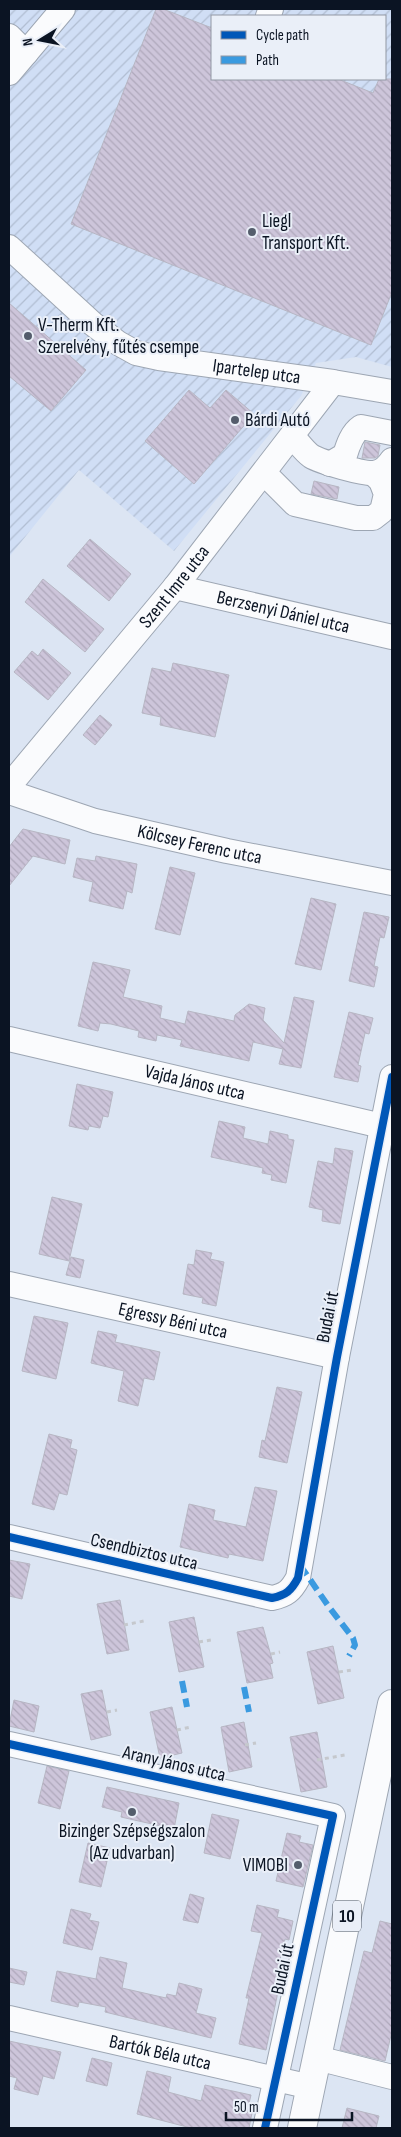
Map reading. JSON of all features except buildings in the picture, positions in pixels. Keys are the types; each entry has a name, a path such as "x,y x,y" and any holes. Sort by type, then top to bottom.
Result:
{"main road":[{"name":"10","path":"302,2128 392,1704"}],"street":[{"path":"9,74 63,9"},
{"path":"9,36 26,53"},
{"name":"Ipartelep utca","path":"9,247 93,324 118,343 136,353 392,392"},
{"name":"Szent Imre utca","path":"9,786 175,587 334,382"},
{"path":"330,464 345,455 348,444 361,427 392,433"},
{"path":"292,436 308,454 330,464 373,473 384,469 392,460"},
{"path":"264,473 295,504 356,518 373,518 382,511 386,494 381,481 373,473"},
{"name":"Berzsenyi Dániel utca","path":"175,587 392,637"},
{"name":"Kölcsey Ferenc utca","path":"9,792 95,821 227,851 392,883"},
{"name":"Vajda János utca","path":"9,1039 382,1126"},
{"name":"Budai út","path":"272,1598 283,1596 292,1589 298,1578 336,1356 392,1077"},
{"name":"Egressy Béni utca","path":"9,1284 336,1356"},
{"name":"Csendbiztos utca","path":"9,1537 272,1598"},
{"name":"Arany János utca","path":"9,1744 333,1816"},
{"name":"Budai út","path":"264,2128 333,1816"},
{"name":"Bartók Béla utca","path":"9,2018 311,2087"},
{"path":"317,2058 392,2077"}],"path":[{"path":"124,1625 144,1621"},
{"path":"199,1642 211,1640"},
{"path":"271,1654 280,1652"},
{"path":"339,1672 352,1670"},
{"path":"107,1712 117,1710"},
{"path":"177,1730 191,1727"},
{"path":"245,1745 256,1743"},
{"path":"317,1760 345,1755"}],"shaded area":[{"path":"9,9 392,9 392,367 356,357 316,363 301,396 174,551 79,470 9,557"}],"marked path":[{"path":"300,1565 353,1638 355,1645 349,1656"},
{"path":"182,1681 187,1707"},
{"path":"244,1687 249,1712"}],"cycle path":[{"path":"9,1537 272,1598 285,1594 293,1586 298,1578 337,1357 392,1077"},
{"path":"9,1744 333,1816 265,2128"}],"place":[{"name":"Liegl Transport Kft.","path":"252,232"},
{"name":"V-Therm Kft. Szerelvény, fűtés csempe","path":"28,336"},
{"name":"Bárdi Autó","path":"235,420"},
{"name":"Bizinger Szépségszalon (Az udvarban)","path":"132,1812"},
{"name":"VIMOBI","path":"298,1865"}]}
